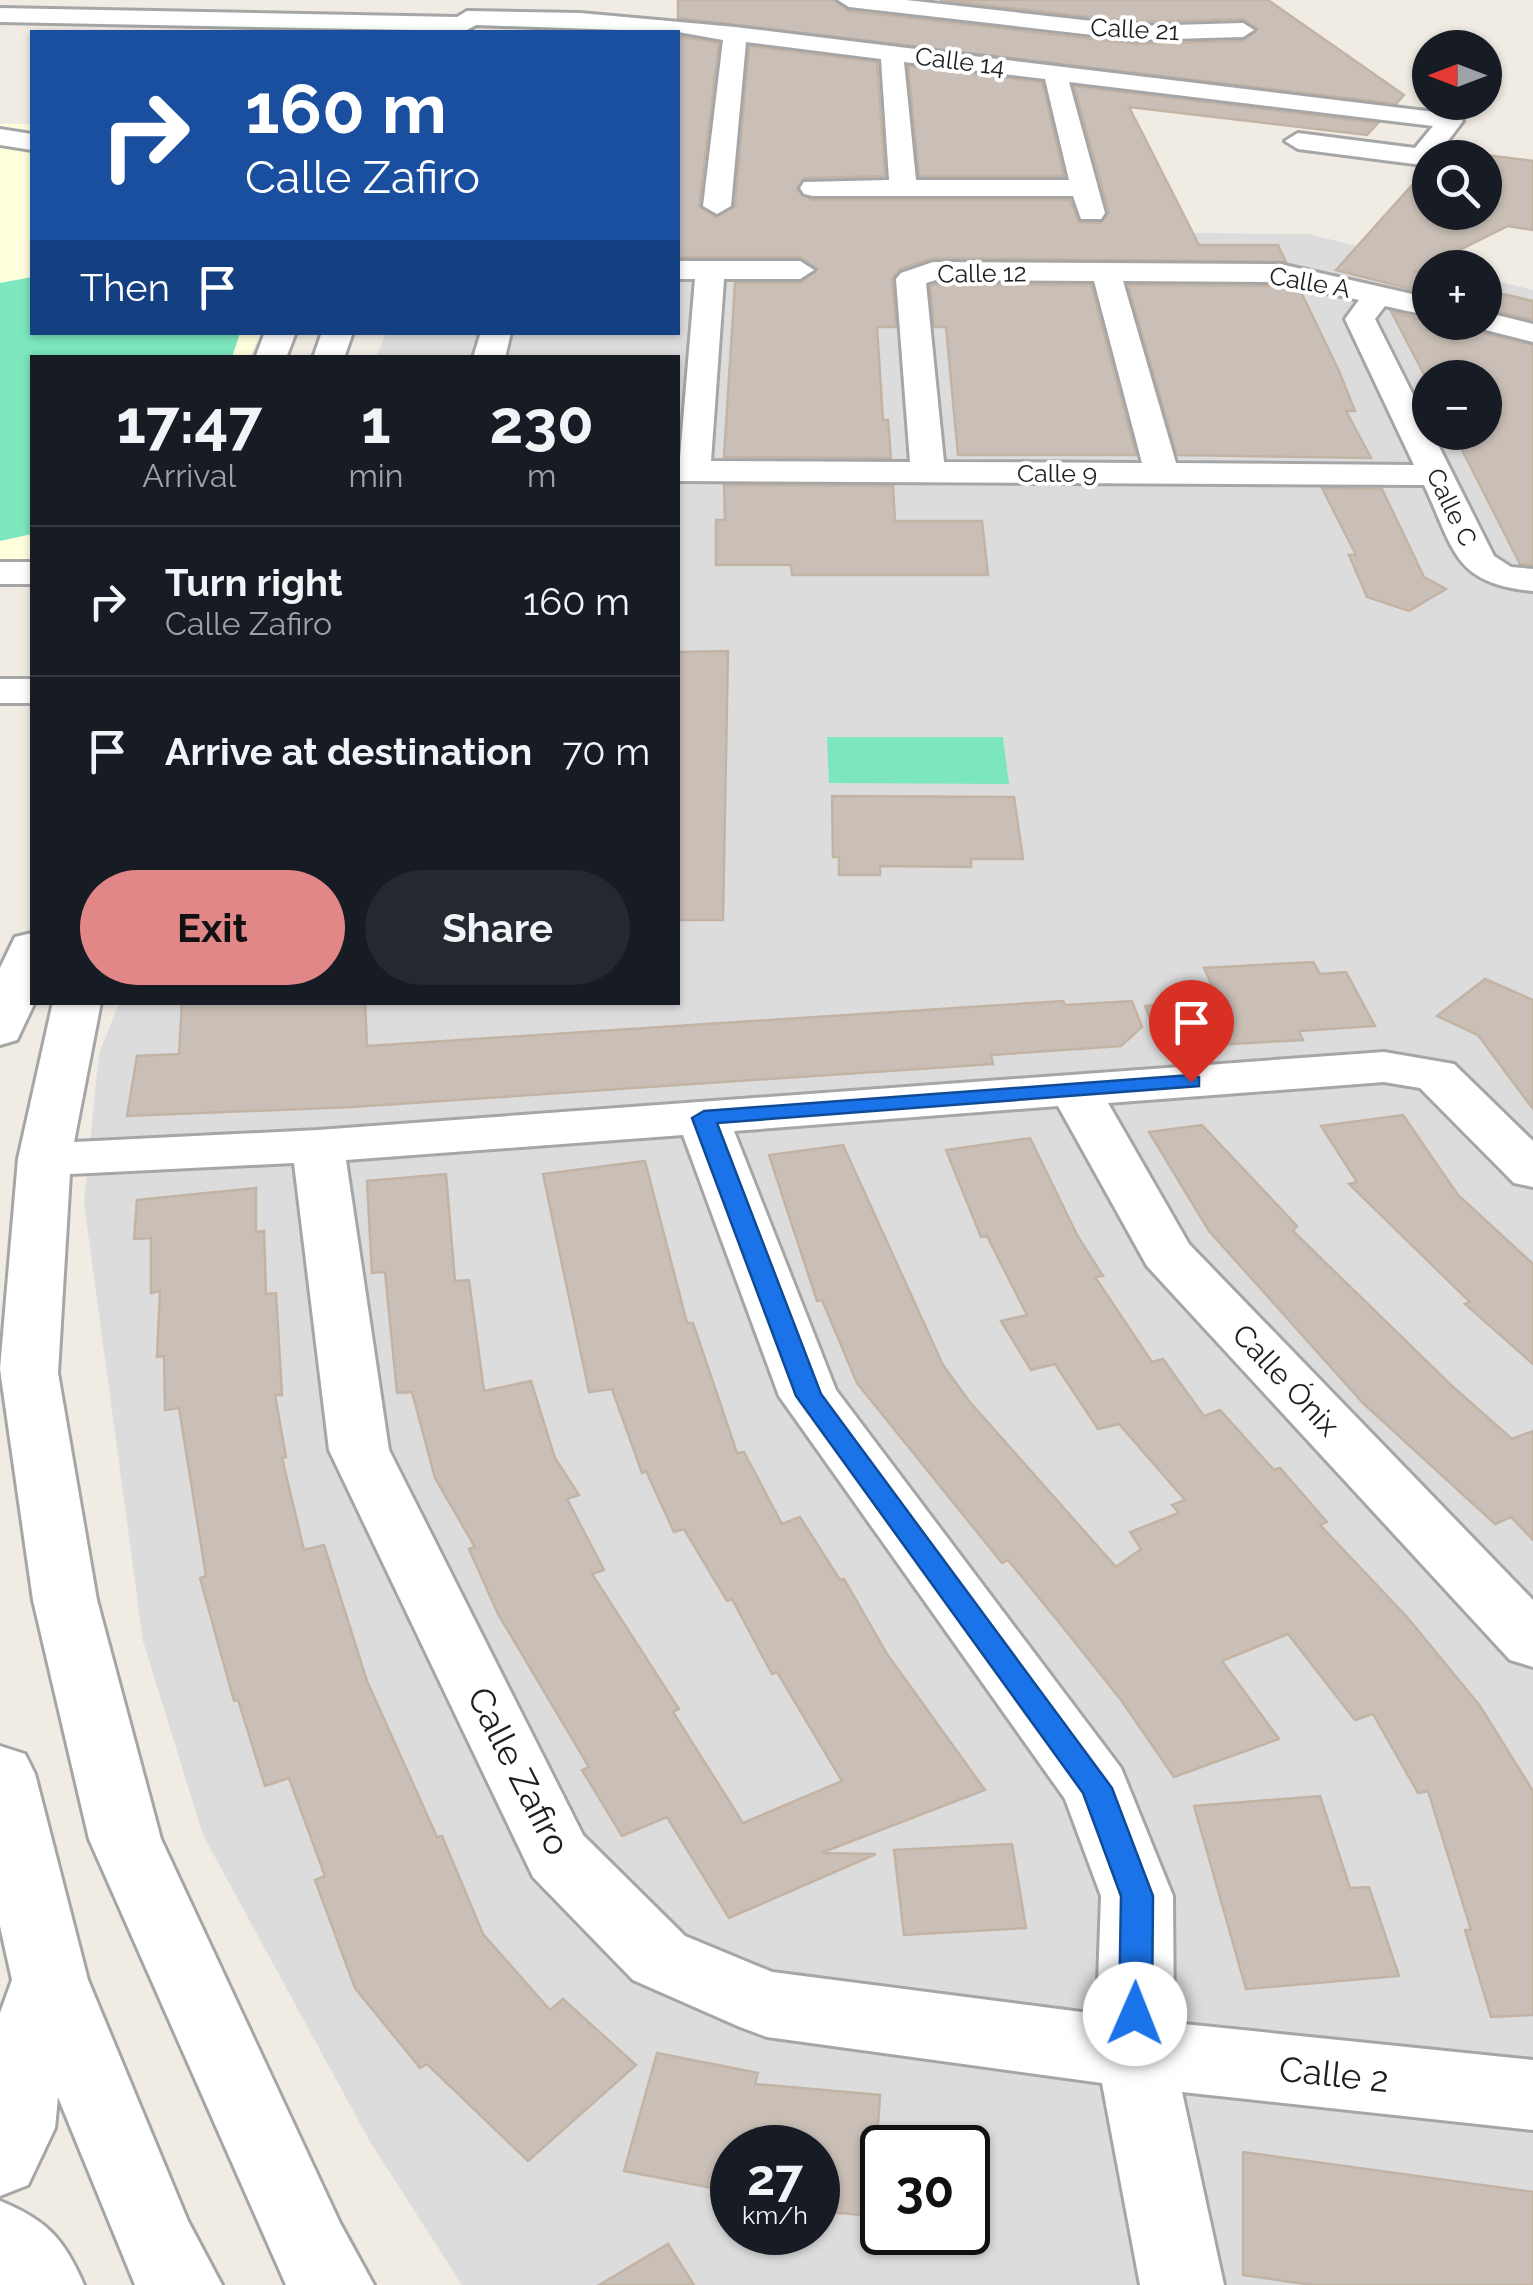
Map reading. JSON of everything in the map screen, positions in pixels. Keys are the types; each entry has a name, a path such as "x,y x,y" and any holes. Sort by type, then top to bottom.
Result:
{"street":[{"path":"431,28 444,0"},
{"name":"Calle 21","path":"848,0 1138,33 1243,30"},
{"path":"1209,6 1266,47"},
{"name":"Calle 14","path":"0,15 305,27 431,28 467,19 657,30"},
{"name":"Calle 14","path":"680,31 735,34 1451,121 1422,158 1298,142"},
{"path":"711,193 735,34"},
{"path":"892,53 903,188"},
{"path":"813,188 1028,188 1088,201 1055,73"},
{"path":"0,137 30,138"},
{"path":"680,270 800,270"},
{"path":"685,471 710,270"},
{"path":"1106,271 1162,473"},
{"name":"Calle 12","path":"928,472 912,279 934,272 1187,272"},
{"name":"Calle A","path":"1187,272 1280,273 1412,302"},
{"name":"Calle C","path":"1378,294 1360,318 1479,563 1502,577 1533,580"},
{"path":"1502,325 1533,333"},
{"name":"Calle 9","path":"685,471 1436,474"},
{"path":"0,573 30,573"},
{"path":"0,691 30,691"},
{"path":"0,1030 30,952"},
{"path":"76,1005 44,1159 29,1373 64,1600 120,1820 302,2233 332,2285"},
{"path":"44,1159 318,1146 1384,1067 1436,1075 1533,1170"},
{"name":"Calle Ónix","path":"1075,1090 1167,1254 1533,1642"},
{"path":"704,1118 809,1396 1096,1788 1137,1896 1135,2054 1182,2285"},
{"name":"Calle Zafiro","path":"318,1146 360,1450 558,1856 659,1958 767,2004 1135,2054"},
{"path":"0,1774 50,1980 157,2245 180,2285"},
{"path":"0,2159 15,2128 26,2045 50,1980"},
{"name":"Calle 2","path":"1135,2054 1533,2096"},
{"path":"0,2240 12,2246 42,2285"}],"shaded area":[{"path":"0,124 30,124 30,335 260,335 250,355 30,355 30,581 0,580"},
{"path":"680,228 1308,234 1412,259 1412,340 1502,340 1502,282 1533,290 1533,2285 462,2285 369,2140 203,1835 143,1641 84,1203 99,1054 118,1005 680,1005 680,355 377,355 385,335 680,335"}],"green space":[{"path":"30,277 30,335 239,335 233,355 30,355 30,534 0,541 0,283"},
{"path":"827,737 1003,737 1009,784 829,783"}],"building":[{"path":"678,0 834,0 849,11 1137,44 1243,41 1258,29 1243,19 1137,22 940,0 1268,0 1404,95 1396,104 678,18"},
{"path":"680,36 719,43 699,206 715,217 735,206 749,46 877,62 885,176 804,178 797,190 812,200 1070,200 1079,222 1101,223 1109,212 1074,86 1378,123 1367,135 1129,107 1199,245 1278,245 1286,262 933,258 900,269 892,279 896,327 877,327 883,420 888,420 891,458 724,457 735,283 800,283 818,269 800,257 680,257"},
{"path":"908,66 1042,82 1064,176 919,176"},
{"path":"1502,157 1533,161 1533,230 1508,226 1502,229"},
{"path":"1412,185 1412,230 1500,230 1459,250 1412,250 1412,289 1336,270"},
{"path":"1091,285 1136,455 958,455 946,327 934,327 930,286"},
{"path":"1128,285 1280,286 1300,290 1355,411 1346,411 1371,458 1177,455"},
{"path":"1502,294 1533,301 1533,320 1502,313"},
{"path":"1391,311 1412,317 1412,340 1502,338 1533,345 1533,565 1520,564 1462,450 1502,450 1502,360 1416,360"},
{"path":"724,485 893,486 895,521 982,521 988,575 792,575 791,565 716,565 716,520 725,520"},
{"path":"1322,488 1382,489 1424,577 1446,589 1409,611 1367,597 1349,555 1356,555"},
{"path":"728,651 723,920 680,920 680,652"},
{"path":"832,796 1014,797 1023,859 971,859 971,867 880,866 880,875 839,875 839,857 833,857"},
{"path":"1313,962 1320,974 1346,972 1375,1026 1299,1031 1303,1040 1162,1048 1145,1006 1219,1001 1204,968"},
{"path":"1485,979 1533,1000 1533,1109 1478,1035 1437,1016"},
{"path":"1063,1001 1065,1005 1132,1001 1142,1027 1121,1046 991,1055 993,1064 352,1107 127,1116 137,1056 179,1054 182,1005 365,1005 367,1046"},
{"path":"1403,1115 1458,1195 1533,1264 1533,1364 1465,1304 1470,1302 1349,1184 1357,1182 1321,1126"},
{"path":"1202,1125 1297,1226 1293,1231 1451,1385 1512,1439 1533,1431 1533,1540 1511,1517 1495,1524 1363,1403 1209,1231 1149,1132"},
{"path":"1030,1138 1077,1235 1103,1276 1095,1277 1152,1362 1163,1359 1204,1416 1220,1410 1274,1470 1280,1468 1327,1522 1320,1525 1407,1617 1480,1706 1533,1791 1533,2015 1491,2017 1465,1930 1471,1930 1428,1791 1418,1793 1373,1714 1355,1720 1288,1634 1222,1661 1279,1739 1174,1777 1121,1700 1062,1626 1008,1560 1002,1563 857,1383 822,1300 817,1301 769,1155 843,1145 943,1365 969,1401 1116,1567 1141,1549 1130,1532 1179,1513 1172,1505 1185,1500 1119,1424 1098,1429 1055,1364 1031,1370 1001,1321 1027,1315 987,1236 981,1237 946,1150"},
{"path":"645,1161 687,1323 693,1323 737,1453 744,1452 782,1524 800,1517 840,1580 844,1579 887,1654 985,1790 821,1853 876,1854 729,1918 667,1817 622,1836 582,1770 589,1767 498,1614 469,1549 475,1547 435,1478 412,1392 397,1393 385,1272 372,1273 367,1181 446,1174 455,1281 469,1280 484,1391 531,1381 555,1458 579,1495 567,1499 604,1570 592,1574 679,1709 673,1712 743,1823 842,1781 777,1672 772,1674 732,1599 727,1601 684,1529 674,1532 646,1471 642,1473 612,1389 589,1392 543,1174"},
{"path":"256,1188 256,1232 264,1231 266,1294 276,1293 282,1395 275,1395 286,1457 282,1458 304,1550 324,1545 367,1681 437,1837 442,1836 483,1934 550,2010 563,1999 636,2065 528,2161 427,2064 420,2068 355,1988 315,1880 325,1876 289,1778 265,1786 238,1700 234,1701 200,1578 206,1576 179,1408 165,1410 164,1356 157,1357 160,1291 151,1293 151,1238 134,1239 137,1200"},
{"path":"1320,1796 1350,1888 1369,1887 1399,1976 1246,1989 1194,1806"},
{"path":"1012,1844 1026,1928 904,1935 894,1850"},
{"path":"657,2053 758,2073 755,2084 880,2095 878,2125 860,2125 860,2215 840,2213 840,2125 710,2125 710,2188 624,2171"},
{"path":"1243,2152 1533,2192 1533,2285 1312,2285 1243,2275"},
{"path":"668,2244 694,2285 599,2285"}],"route":[{"path":"1135,2014 1137,1896 1096,1788 809,1396 704,1118 1191,1082"}]}
